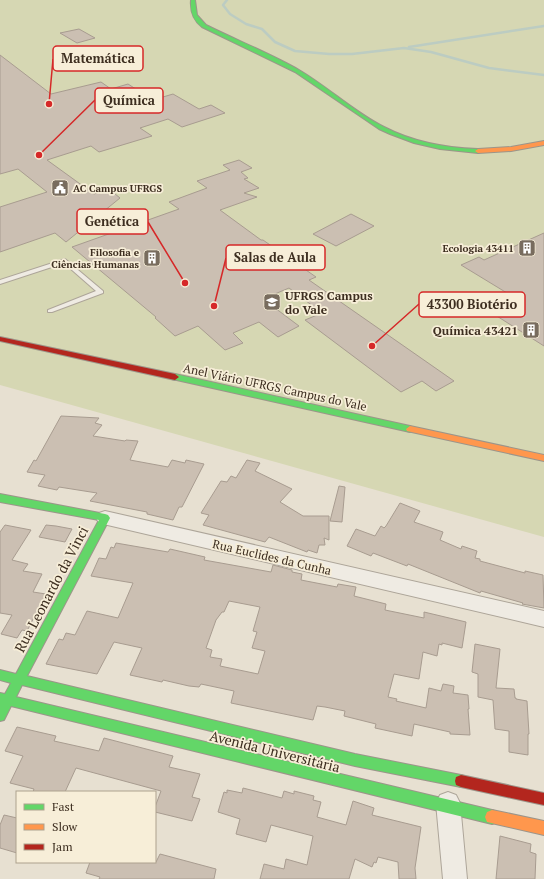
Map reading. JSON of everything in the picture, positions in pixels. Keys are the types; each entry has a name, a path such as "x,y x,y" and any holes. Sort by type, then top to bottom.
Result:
{"street":[{"path":"193,0 192,10 197,21 213,31 249,47 306,76 368,121 387,132 410,140 456,150 491,151 544,144"},
{"name":"Anel Viário UFRGS Campus do Vale","path":"0,339 544,458"},
{"name":"Rua Euclides da Cunha","path":"0,498 105,518 544,618"},
{"name":"Rua Leonardo da Vinci","path":"0,716 4,699 18,679 105,518"},
{"name":"Avenida Universitária","path":"0,675 355,760 445,777 544,800"},
{"name":"Avenida Universitária","path":"4,699 448,807 544,828"},
{"path":"445,777 455,879"}],"lane":[{"path":"0,282 64,261 101,292 50,311"}],"green space":[{"name":"UFRGS Campus do Vale","path":"0,0 544,0 544,537 0,385"}],"building":[{"path":"79,29 95,38 77,43 60,33"},
{"path":"0,55 51,94 101,82 111,89 128,84 153,100 173,94 199,109 211,105 225,113 182,127 168,119 140,128 152,136 99,152 91,146 47,160 94,194 109,189 120,198 66,242 55,233 0,252 0,207 47,192 18,169 0,174"},
{"path":"239,160 252,168 241,172 248,178 244,179 259,188 244,193 257,197 220,210 316,277 309,280 454,381 436,391 422,381 401,392 305,320 322,313 289,288 263,299 299,326 278,337 259,322 233,333 243,343 225,350 198,326 175,336 155,318 156,317 72,247 179,209 169,202 207,188 197,181 230,170 223,165"},
{"path":"351,214 374,226 336,246 313,234"},
{"path":"544,233 544,346 481,306 507,293 461,265 479,257 484,260"},
{"path":"61,416 99,418 95,423 102,425 93,436 125,441 138,441 130,460 168,467 172,460 185,463 186,460 204,464 182,507 179,507 173,520 147,514 147,512 90,501 97,493 59,487 57,490 38,486 45,475 27,472 34,460 36,461"},
{"path":"247,460 260,463 255,471 292,489 280,502 303,516 329,516 329,540 324,538 325,545 319,545 317,553 308,550 307,552 269,537 265,542 203,525 209,515 201,513 221,481 227,482 231,476 236,478"},
{"path":"339,486 345,487 342,522 330,521"},
{"path":"400,503 420,511 414,522 443,532 440,540 461,549 462,546 477,551 475,558 480,559 480,561 525,573 525,571 543,575 544,608 522,604 523,603 481,591 480,593 408,564 407,566 373,553 371,556 347,546 356,529 375,536 381,526 384,528 386,526"},
{"path":"5,525 31,530 12,560 28,564 23,571 42,574 33,592 46,594 27,631 22,630 17,638 1,634 12,615 0,613 0,532"},
{"path":"46,525 72,529 65,542 39,537"},
{"path":"116,543 168,552 170,549 205,557 204,560 271,572 273,565 302,574 301,580 337,587 338,584 356,587 354,596 386,604 385,610 424,618 424,612 466,622 462,648 442,643 442,645 439,644 437,656 423,652 419,679 394,674 388,697 397,699 396,701 426,708 429,688 441,691 443,684 454,686 453,693 468,695 470,735 450,734 450,732 414,724 412,736 375,728 376,724 344,716 345,711 325,707 317,706 313,720 231,703 234,691 201,684 199,687 163,680 162,682 130,675 142,648 114,642 97,674 46,664 59,639 63,640 66,633 75,635 87,611 118,618 133,583 91,576 99,558 106,559 111,547 114,548","holes":["229,601 260,607 253,631 257,632 252,648 265,651 258,674 220,666 222,659 210,657 212,650 206,648 216,620 222,612 224,612"]},
{"path":"475,644 500,649 496,688 514,689 516,699 527,701 529,734 528,755 509,752 509,731 495,729 493,700 478,697 478,674 472,672"},
{"path":"17,727 56,736 54,741 99,751 104,738 173,756 169,767 200,774 192,797 200,799 192,821 156,812 156,804 161,791 76,768 65,791 33,791 34,789 10,783 23,756 5,751"},
{"path":"243,788 282,798 284,791 294,794 294,791 314,796 313,800 321,802 317,817 346,825 353,801 374,808 372,815 421,827 415,868 416,879 399,879 398,862 378,857 376,863 374,862 372,867 355,859 349,879 260,879 264,864 284,869 286,859 307,865 313,836 271,825 266,842 236,834 240,819 218,812 224,792 227,793 227,790 242,793"},
{"path":"4,815 16,818 16,853 0,848 0,825"},
{"path":"500,836 531,844 530,852 536,854 535,879 496,879"},
{"path":"160,854 216,869 214,879 99,879 100,877 86,873 90,863 156,862"}],"waterway":[{"path":"227,0 223,5 230,14 246,24 262,29 275,42 295,51 329,54 352,54 404,48 431,52 489,68 544,75"},
{"path":"409,47 544,26"}],"traffic: fast":[{"path":"193,0 194,15 204,26 297,71 381,128 404,138 428,145 478,151"},
{"path":"175,377 410,429"},
{"path":"0,498 105,518 0,716"},
{"path":"0,675 355,760 461,781"},
{"path":"0,698 492,817"}],"traffic: slow":[{"path":"478,151 511,149 544,143"},
{"path":"410,429 544,458"},
{"path":"492,817 544,828"}],"traffic: jam":[{"path":"0,339 175,377"},
{"path":"461,781 544,799"}],"place":[{"name":"Matemática","path":"49,104"},
{"name":"Química","path":"39,155"},
{"name":"AC Campus UFRGS","path":"60,188"},
{"name":"Ecologia 43411","path":"527,248"},
{"name":"Filosofia e Ciências Humanas","path":"152,258"},
{"name":"Genética","path":"185,283"},
{"name":"UFRGS Campus do Vale","path":"272,302"},
{"name":"Salas de Aula","path":"214,306"},
{"name":"Química 43421","path":"531,330"},
{"name":"43300 Biotério","path":"372,346"}]}
